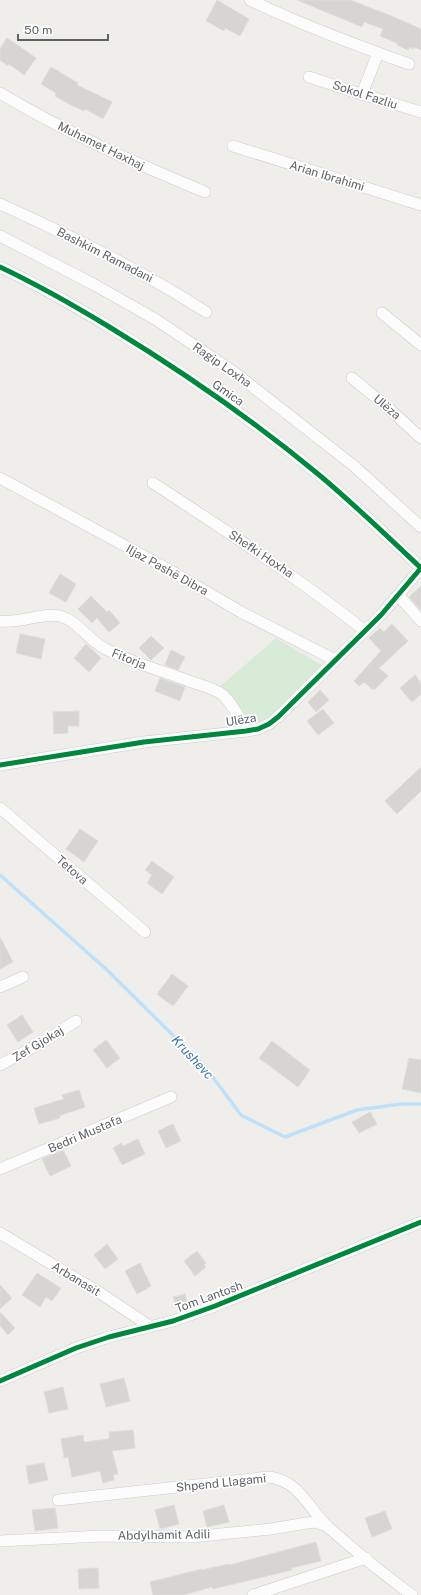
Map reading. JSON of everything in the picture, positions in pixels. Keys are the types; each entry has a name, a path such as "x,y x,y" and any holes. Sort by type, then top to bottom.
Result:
{"street":[{"path":"250,0 286,17 409,64"},
{"path":"362,94 378,53"},
{"name":"Sokol Fazliu","path":"309,77 421,112"},
{"name":"Muhamet Haxhaj","path":"0,92 62,127 156,172 205,192"},
{"name":"Arian Ibrahimi","path":"233,146 421,205"},
{"name":"Bashkim Ramadani","path":"0,204 60,231 151,278 206,312"},
{"name":"Ragip Loxha","path":"0,236 93,284 155,319 234,372 354,466 421,527"},
{"name":"Gmica","path":"0,267 33,282 142,347 230,406 318,474 361,511 421,568"},
{"path":"382,313 421,345"},
{"name":"Ulëza","path":"352,378 421,438"},
{"name":"Iljaz Pashë Dibra","path":"0,478 164,567 241,612 335,660"},
{"name":"Shefki Hoxha","path":"153,483 264,555 365,631"},
{"name":"Ulëza","path":"0,765 144,742 246,731 258,729 269,724 278,717 365,631 399,596 421,568"},
{"path":"399,596 421,621"},
{"name":"Fitorja","path":"0,621 18,622 50,616 60,616 69,620 103,648 144,665 211,688 222,695 239,716 246,731"},
{"name":"Tetova","path":"0,808 145,932"},
{"path":"0,987 23,977"},
{"name":"Zef Gjokaj","path":"0,1065 25,1053 76,1021"},
{"name":"Bedri Mustafa","path":"0,1169 171,1097"},
{"name":"Tom Lantosh","path":"0,1381 76,1348 109,1337 151,1327 216,1306 421,1222"},
{"name":"Arbanasit","path":"0,1233 100,1293 151,1327"},
{"name":"Shpend Llagami","path":"58,1500 269,1477 278,1478 288,1482 297,1490 327,1526 412,1595"},
{"name":"Abdylhamit Adili","path":"0,1541 102,1536 191,1537 271,1529 307,1522 316,1522 327,1526"},
{"path":"253,1595 366,1558"}],"green space":[{"path":"276,638 323,666 286,707 259,725 244,720 217,689"}],"building":[{"path":"217,0 249,19 240,36 225,28 224,31 206,21"},
{"path":"297,0 350,0 389,15 421,29 421,50 414,47 413,49 409,47 408,50 397,45 397,43 380,36 383,29 364,22 362,27"},
{"path":"7,38 36,58 24,75 9,64 8,66 0,60 0,49"},
{"path":"51,67 78,83 77,85 112,102 103,119 85,109 84,111 67,103 55,96 56,93 41,84"},
{"path":"60,574 76,584 66,602 49,593"},
{"path":"421,586 421,610 409,597"},
{"path":"91,596 107,612 109,610 120,623 109,632 97,618 92,623 78,609"},
{"path":"392,624 408,641 379,668 388,676 375,689 372,689 364,682 359,686 354,681 381,651 369,638 380,628 384,632"},
{"path":"20,634 45,639 41,659 16,653"},
{"path":"151,636 164,648 151,660 139,648"},
{"path":"86,644 101,658 89,672 74,658"},
{"path":"171,650 185,657 178,670 165,665"},
{"path":"415,675 421,683 421,694 412,702 400,688"},
{"path":"160,678 185,687 180,701 155,691"},
{"path":"320,690 329,700 316,712 308,702"},
{"path":"323,709 334,723 318,735 307,721"},
{"path":"79,711 79,726 68,726 68,733 54,734 53,712"},
{"path":"421,767 421,791 397,814 385,801"},
{"path":"80,829 98,841 84,862 66,849"},
{"path":"152,861 174,877 162,894 147,883 152,875 145,870"},
{"path":"0,937 13,962 0,969"},
{"path":"172,974 188,986 173,1006 157,994"},
{"path":"22,1015 33,1032 18,1042 7,1025"},
{"path":"106,1040 120,1058 107,1068 93,1050"},
{"path":"272,1041 310,1070 298,1087 259,1058"},
{"path":"409,1058 421,1060 421,1093 402,1089"},
{"path":"79,1090 85,1107 59,1116 60,1118 39,1124 34,1108 64,1099 62,1095"},
{"path":"370,1112 377,1124 359,1133 352,1122"},
{"path":"173,1124 181,1141 166,1148 158,1131"},
{"path":"138,1139 145,1154 122,1165 113,1148 121,1143 123,1146"},
{"path":"63,1150 71,1166 50,1176 42,1159"},
{"path":"107,1244 118,1259 105,1269 94,1255"},
{"path":"197,1251 206,1263 204,1265 206,1267 195,1276 184,1261"},
{"path":"140,1263 151,1286 137,1294 125,1271"},
{"path":"37,1273 61,1288 52,1301 46,1297 40,1307 22,1295"},
{"path":"0,1285 12,1298 0,1309"},
{"path":"185,1294 187,1303 176,1306 173,1297"},
{"path":"0,1312 15,1328 8,1335 0,1326"},
{"path":"124,1378 130,1401 106,1407 100,1384"},
{"path":"63,1387 68,1409 49,1413 44,1392"},
{"path":"133,1430 135,1448 112,1451 118,1474 113,1475 114,1480 103,1483 100,1471 72,1477 68,1457 64,1458 61,1439 83,1435 84,1442 109,1439 109,1432"},
{"path":"44,1463 48,1480 29,1484 26,1466"},
{"path":"174,1505 179,1524 160,1529 155,1510"},
{"path":"224,1505 229,1522 207,1527 203,1511"},
{"path":"55,1508 58,1528 35,1531 32,1510"},
{"path":"385,1511 392,1529 372,1537 365,1518"},
{"path":"316,1542 321,1561 291,1568 292,1570 213,1589 212,1587 184,1595 153,1595 150,1582 202,1569 229,1565"},
{"path":"98,1568 99,1588 79,1589 78,1569"}],"waterway":[{"name":"Krushevc","path":"0,875 106,969 206,1068 241,1115 285,1137 357,1110 401,1104 421,1104"}],"cycle path":[{"path":"0,267 56,296 111,328 191,379 243,416 331,485 421,568"},
{"path":"0,765 144,742 246,731 258,729 269,724 278,717 381,615 421,568"},
{"path":"0,1381 76,1348 109,1337 173,1321 215,1306 421,1222"}]}
